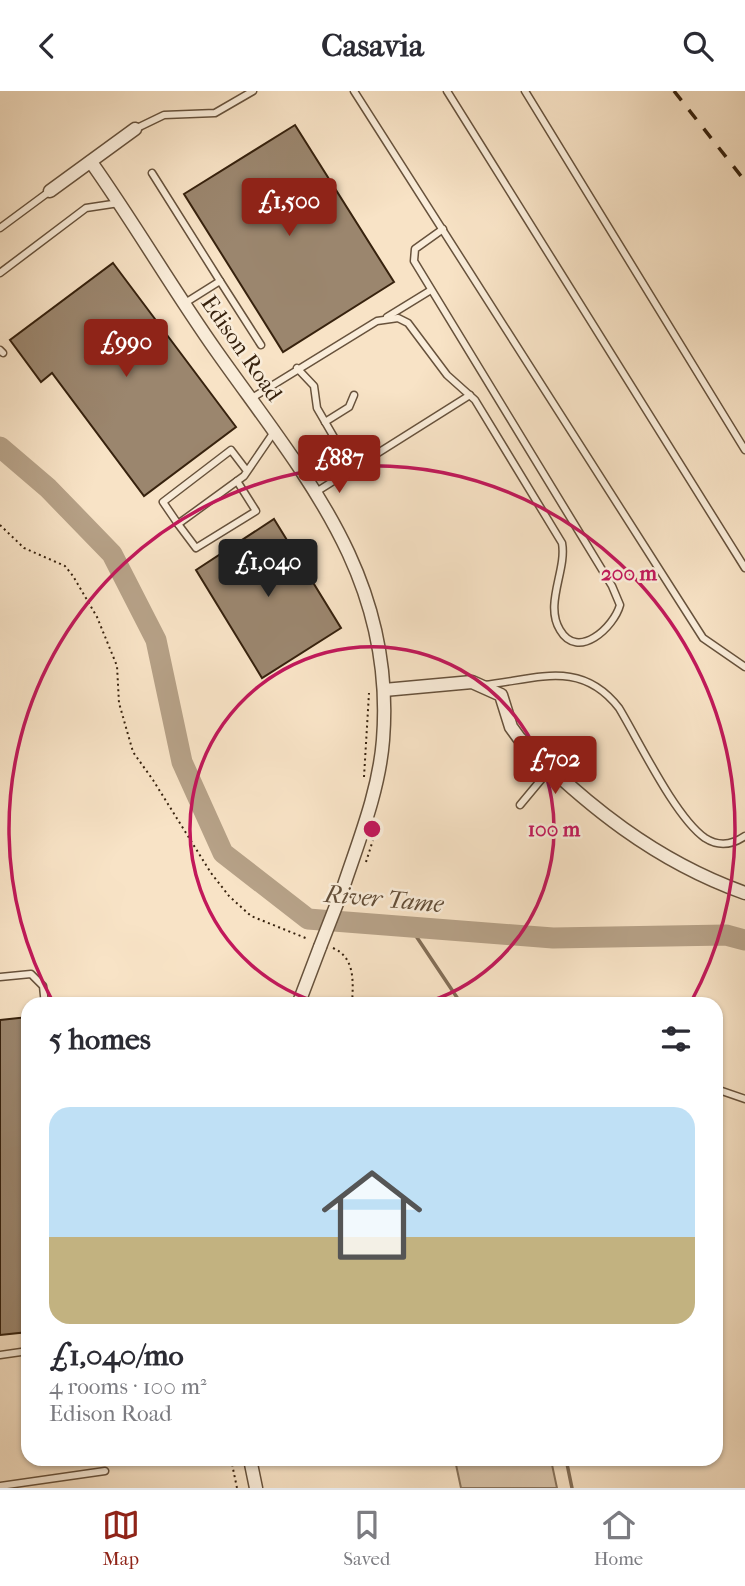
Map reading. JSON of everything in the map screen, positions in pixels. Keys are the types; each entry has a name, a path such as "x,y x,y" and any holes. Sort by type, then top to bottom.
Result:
{"street":[{"path":"50,191 135,129"},
{"name":"Edison Road","path":"91,162 316,492 353,557 364,589 380,655 384,690 383,741 372,803 343,888 300,997"},
{"path":"384,690 472,682 484,685 501,695 511,727 550,769 629,835 696,874 745,893"},
{"path":"251,1466 256,1488"}],"lane":[{"path":"135,129 164,115 215,113 253,91"},
{"path":"355,91 703,638 745,667"},
{"path":"447,91 745,568"},
{"path":"525,91 745,450"},
{"path":"152,173 261,345"},
{"path":"0,228 50,191"},
{"path":"0,273 86,208 120,203"},
{"path":"385,317 398,318 415,329 447,375 470,395 562,543 554,610 559,630 568,639 577,642 601,635 610,627 620,605 612,586 414,261 415,249 443,229"},
{"path":"185,303 220,281"},
{"path":"252,398 297,368 431,290"},
{"path":"297,368 314,386 317,408 353,470"},
{"path":"325,422 349,407 354,395"},
{"path":"316,492 470,395"},
{"path":"178,524 237,481 275,430"},
{"path":"237,481 256,511 196,548 163,502 231,450 247,471"},
{"path":"484,685 566,675 592,681 606,691 619,708 691,825 716,843 735,843 745,837"},
{"path":"520,805 550,769"},
{"path":"0,977 31,974 43,986 44,997"},
{"path":"723,1091 745,1099"},
{"path":"0,1355 21,1352"},
{"path":"0,1486 105,1471"}],"path":[{"path":"0,525 23,548 65,566 73,576 97,617 117,666 119,703 133,752 211,873 229,896 251,916 342,953 353,973 352,997"},
{"path":"363,779 369,693"},
{"path":"232,1466 237,1488"}],"shaded area":[{"path":"456,1466 552,1466 557,1488 461,1488"}],"building":[{"path":"295,125 394,282 283,352 184,194"},
{"path":"113,263 236,427 144,496 52,373 41,382 10,340"},
{"path":"274,519 341,628 262,678 196,570"},
{"path":"21,1018 21,1333 0,1335 0,1020"}],"waterway":[{"name":"River Tame","path":"0,447 48,488 112,554 156,640 182,762 223,853 308,919 553,938 726,935 745,940"},
{"path":"410,927 457,997"},
{"path":"567,1466 572,1488"}],"railway":[{"path":"674,91 745,181"}]}
